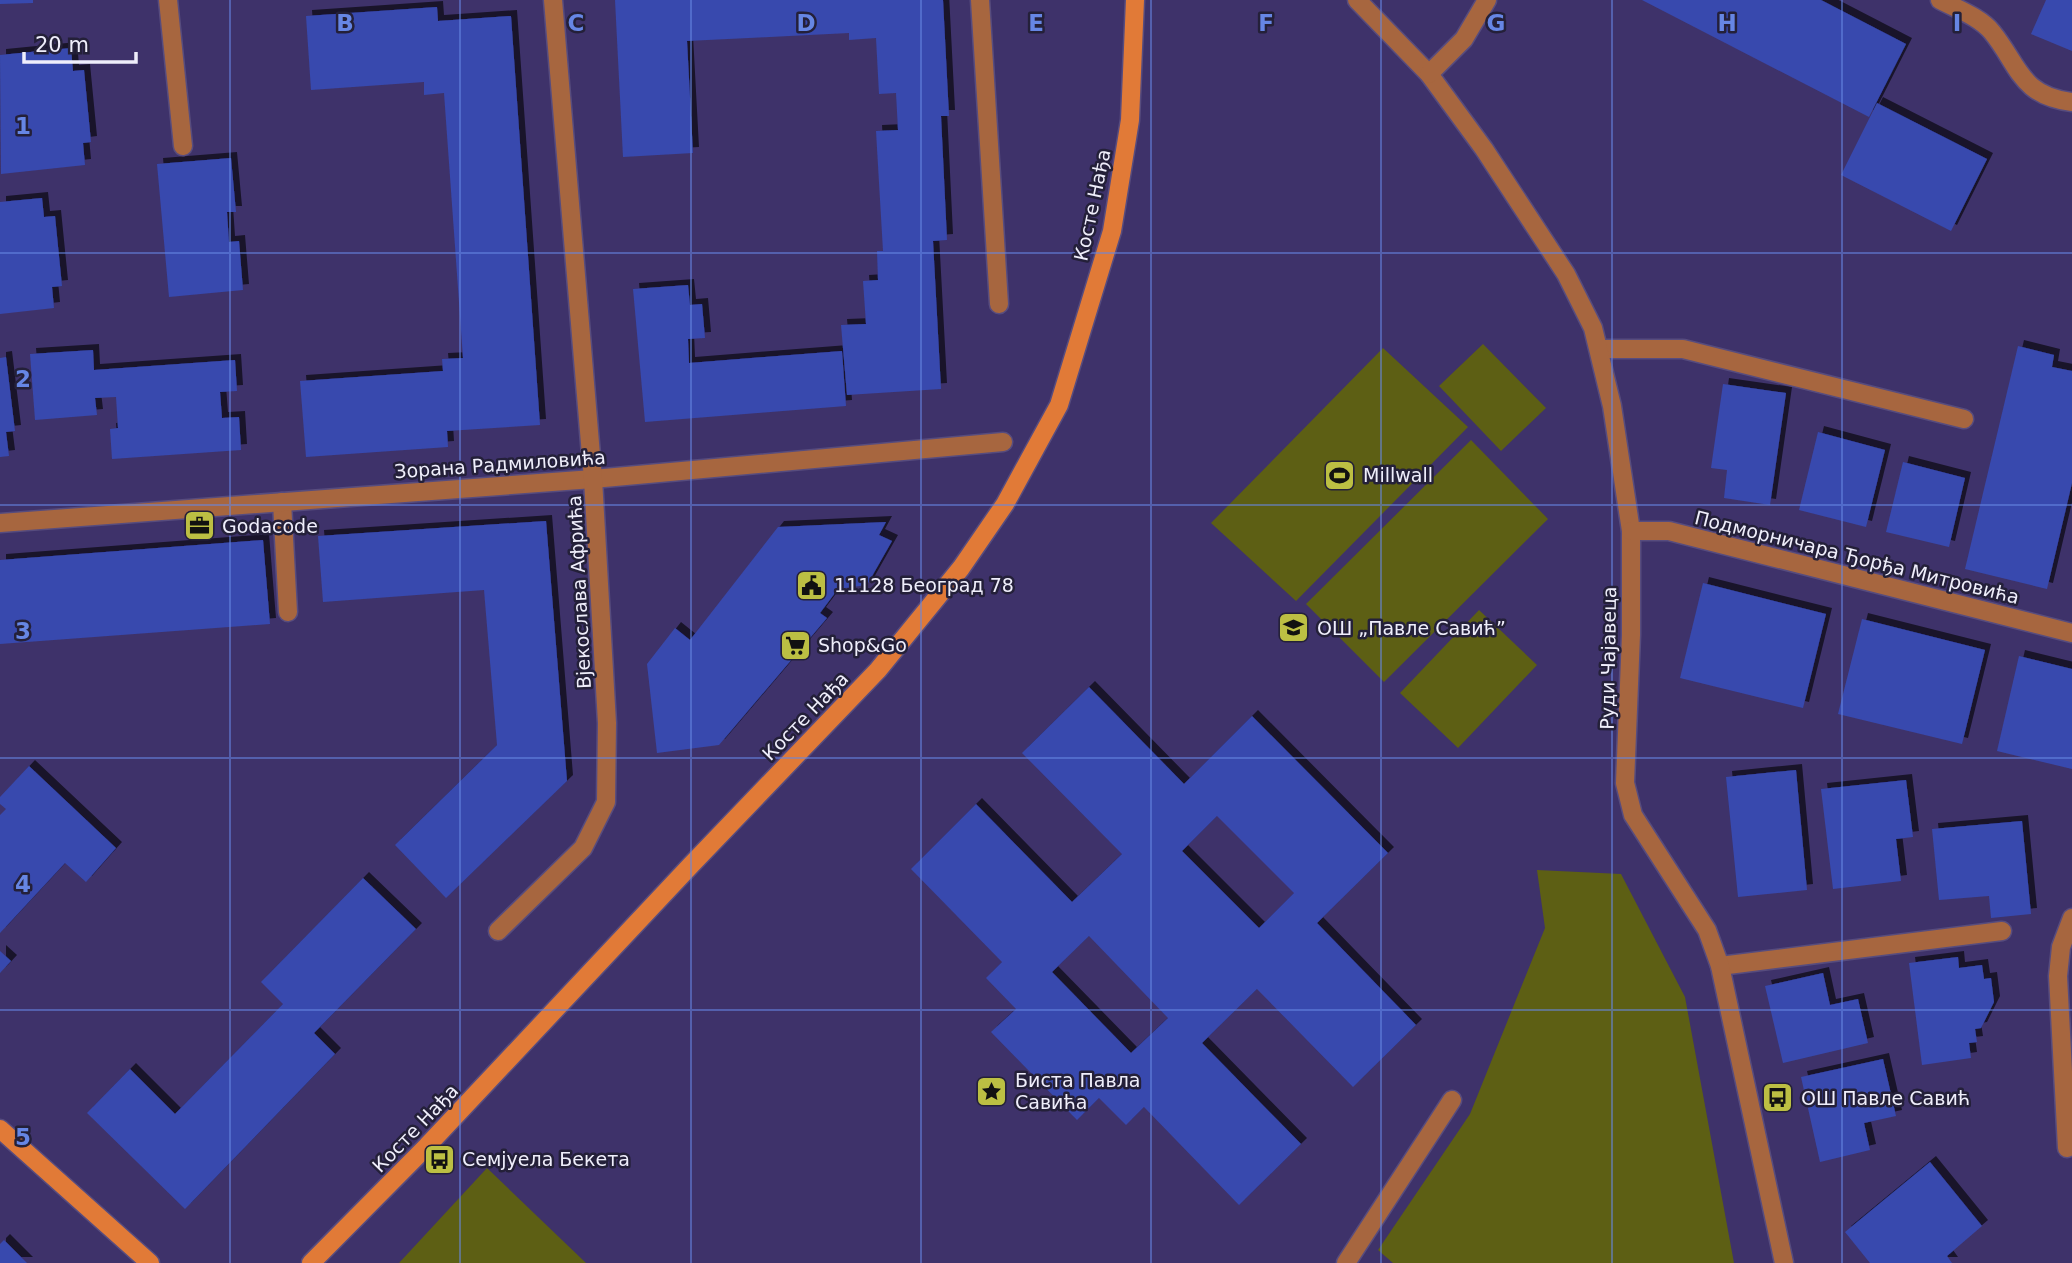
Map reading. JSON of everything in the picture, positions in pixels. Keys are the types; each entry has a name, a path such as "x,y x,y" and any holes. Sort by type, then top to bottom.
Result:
{"street":[{"path":"168,0 183,146"},
{"name":"Вјекослава Афрића","path":"498,931 583,848 606,802 607,723 593,479 553,0"},
{"path":"980,0 999,304"},
{"name":"Косте Нађа","path":"312,1263 427,1146 691,864 878,670 961,568 1005,504 1059,405 1112,232 1130,120 1135,0"},
{"name":"Руди Чајавеца","path":"1357,0 1429,74 1484,149 1566,274 1600,348 1631,531 1631,635 1625,783 1633,815 1707,930 1720,966 1784,1263"},
{"path":"1429,74 1464,39 1487,0"},
{"path":"1940,0 1991,30 2009,61 2028,83 2044,95 2072,102"},
{"path":"1600,348 1683,349 1964,419"},
{"name":"Зорана Радмиловића","path":"0,523 593,479 1003,442"},
{"path":"282,502 288,612"},
{"name":"Подморничара Ђорђа Митровића","path":"1631,531 1669,531 2072,633"},
{"path":"2067,1148 2058,976 2061,947 2072,918"},
{"path":"1720,966 2002,931"},
{"path":"1346,1263 1452,1100"},
{"path":"0,1129 150,1263"}],"shaded area":[{"path":"1483,344 1546,408 1501,451 1439,386"},
{"name":"Millwall","path":"1383,348 1468,427 1296,601 1211,523"},
{"path":"1471,440 1548,519 1384,682 1306,604"},
{"path":"1479,610 1537,665 1458,748 1400,693"},
{"path":"1537,870 1621,874 1685,997 1734,1263 1393,1263 1378,1250 1470,1114 1545,928"},
{"path":"487,1168 586,1263 399,1263"}],"building":[{"path":"0,0 33,0 33,3 0,4"},
{"path":"615,0 943,0 949,116 941,116 947,240 933,241 941,389 847,395 841,325 866,324 863,281 878,280 877,251 883,251 876,131 898,130 896,93 879,94 876,38 849,40 849,33 687,41 693,153 623,157"},
{"path":"1642,0 1821,0 1906,44 1869,117"},
{"path":"2046,0 2072,0 2072,51 2031,34"},
{"path":"437,7 438,21 511,16 540,425 447,431 448,447 306,457 300,381 443,371 442,359 463,358 444,93 424,95 424,82 311,90 306,16"},
{"path":"71,48 73,71 84,70 91,142 83,143 85,165 1,174 0,55"},
{"path":"1877,103 1987,159 1951,231 1841,175"},
{"path":"231,158 236,212 227,212 229,242 239,241 243,290 169,297 157,164"},
{"path":"42,198 44,217 55,216 62,286 52,287 54,308 0,314 0,202"},
{"path":"688,285 690,305 702,304 705,338 688,339 689,363 842,351 846,406 645,422 633,289"},
{"path":"2018,346 2054,355 2052,367 2072,371 2072,483 2047,589 1965,569"},
{"path":"93,350 94,370 235,360 237,391 220,392 222,418 239,417 241,450 112,459 110,429 118,428 116,397 95,398 97,415 35,420 30,354"},
{"path":"6,357 15,431 6,432 9,456 0,457 0,358"},
{"path":"1723,384 1786,393 1770,505 1724,498 1727,470 1711,468"},
{"path":"1818,432 1885,450 1866,527 1799,510"},
{"path":"1903,462 1965,478 1949,547 1886,532"},
{"path":"546,521 567,781 446,898 395,845 497,745 484,590 323,602 318,536"},
{"path":"886,522 879,535 892,541 867,585 838,589 820,613 827,618 719,745 657,753 647,664 675,628 690,640 778,527"},
{"path":"263,540 270,624 0,644 0,560"},
{"path":"1703,583 1826,614 1803,708 1680,678"},
{"path":"1862,619 1985,650 1962,744 1838,714"},
{"path":"2019,656 2072,669 2072,769 1997,751"},
{"path":"1089,687 1184,784 1252,716 1388,853 1317,923 1416,1025 1353,1087 1257,989 1202,1043 1301,1144 1239,1205 1144,1107 1126,1125 1099,1098 1077,1120 991,1032 1016,1009 986,978 1002,962 911,869 976,804 1072,902 1122,854 1022,753","holes":["1217,816 1294,893 1259,928 1182,851","1089,936 1168,1018 1131,1053 1052,972"]},
{"path":"29,766 116,848 86,882 65,863 0,933 0,815 6,809 0,804 0,797"},
{"path":"1796,770 1807,890 1738,897 1726,777"},
{"path":"1906,780 1913,837 1896,839 1901,881 1833,889 1821,789"},
{"path":"2022,821 2031,914 1991,918 1989,896 1939,900 1932,829"},
{"path":"363,878 416,929 314,1033 335,1054 185,1209 87,1113 130,1069 175,1114 283,1004 261,982"},
{"path":"0,951 11,961 0,973"},
{"path":"1958,957 1959,968 1982,965 1984,979 1991,978 1994,1002 1981,1028 1975,1029 1977,1042 1969,1043 1971,1058 1922,1065 1909,963"},
{"path":"1823,973 1830,1005 1858,999 1868,1043 1783,1063 1765,986"},
{"path":"1883,1059 1896,1116 1864,1123 1870,1150 1820,1162 1801,1077"},
{"path":"1930,1162 1982,1226 1947,1256 1952,1263 1870,1263 1845,1232"},
{"path":"4,1240 27,1263 0,1263 0,1244"}],"place":[{"name":"Millwall","path":"1340,475"},
{"name":"Godacode","path":"199,526"},
{"name":"11128 Београд 78","path":"811,585"},
{"name":"ОШ „Павле Савић”","path":"1294,628"},
{"name":"Shop&Go","path":"795,645"},
{"name":"Биста Павла Савића","path":"992,1091"},
{"name":"ОШ Павле Савић","path":"1778,1098"},
{"name":"Семјуела Бекета","path":"439,1159"}]}
